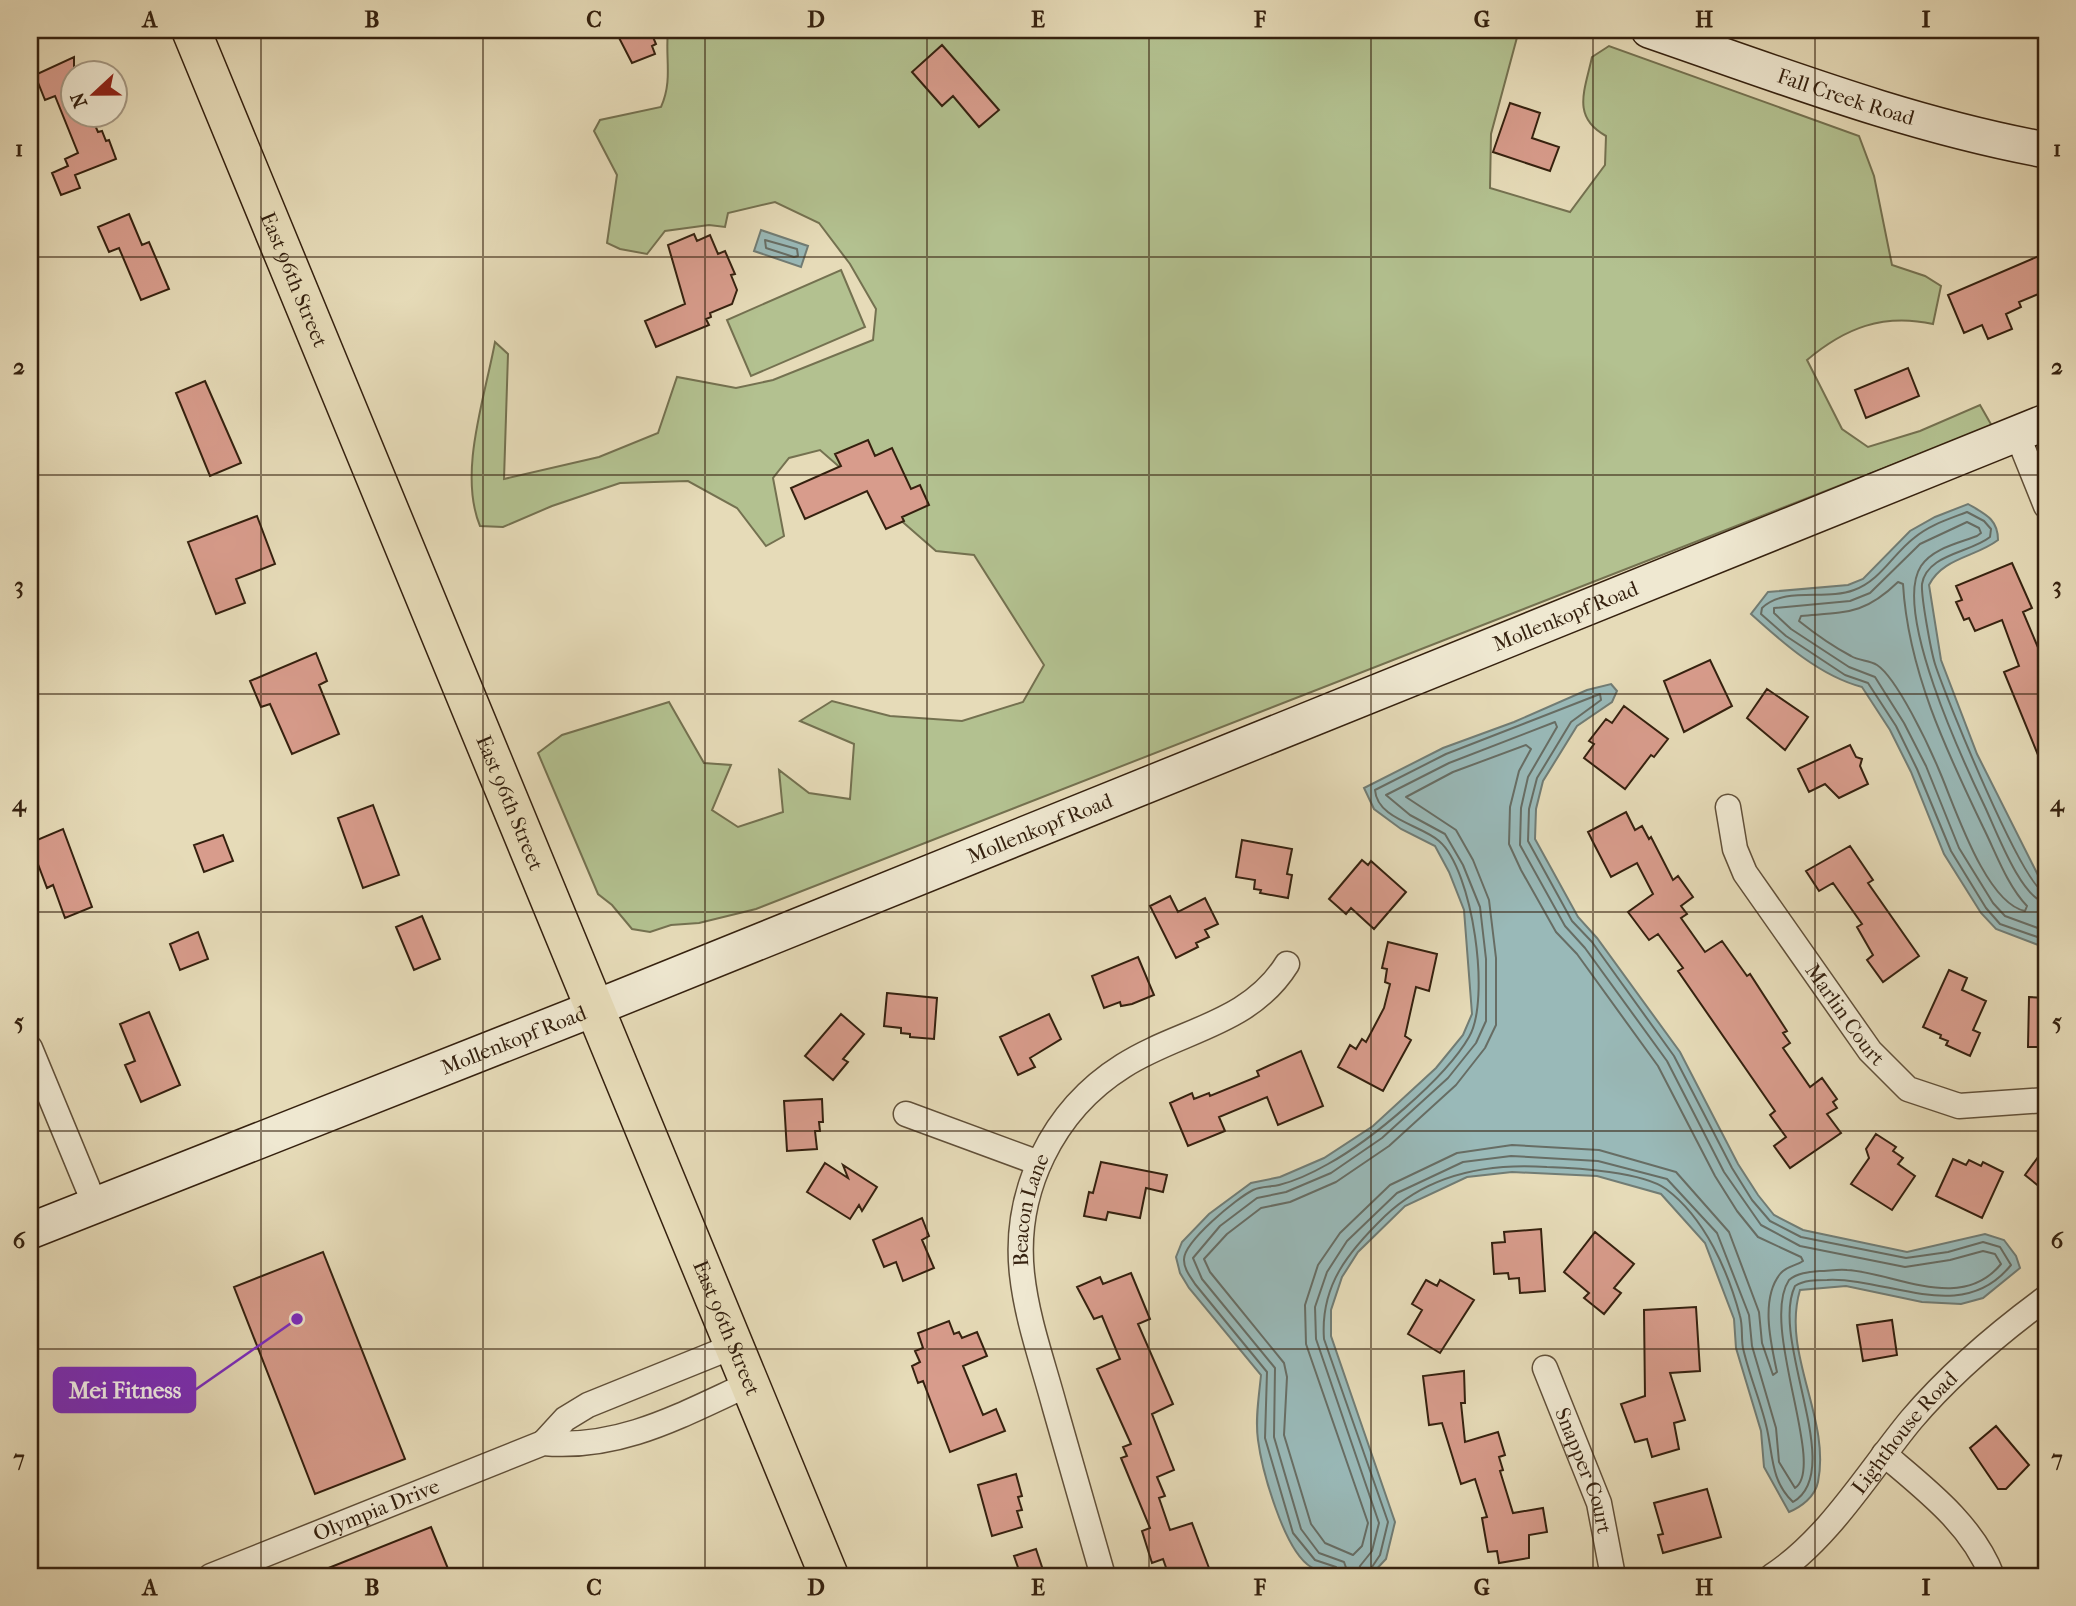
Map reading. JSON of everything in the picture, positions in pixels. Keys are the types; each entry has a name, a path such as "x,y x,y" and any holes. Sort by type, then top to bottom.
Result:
{"main road":[{"name":"East 96th Street","path":"191,30 829,1576"}],"street":[{"name":"Fall Creek Road","path":"1649,30 1879,110 1962,133 2046,150"},
{"name":"Mollenkopf Road","path":"30,1231 595,1008 2032,428"},
{"path":"2032,428 2046,506"},
{"name":"Marlin Court","path":"1728,807 1735,849 1745,873 1884,1068 1918,1094 1959,1106 2046,1100"},
{"name":"Beacon Lane","path":"1103,1576 1025,1297 1022,1243 1031,1181 1067,1116 1107,1077 1144,1054 1234,1016 1264,993 1287,964"},
{"path":"30,1048 94,1205"},
{"path":"906,1114 1039,1163"},
{"name":"Lighthouse Road","path":"1772,1576 1811,1546 1927,1402 1966,1363 2046,1298"},
{"name":"Olympia Drive","path":"211,1576 543,1443 565,1419 588,1405 734,1346"},
{"name":"Snapper Court","path":"1545,1368 1599,1503 1613,1576"},
{"name":"Olympia Drive","path":"543,1443 577,1446 625,1437 750,1384"},
{"path":"1884,1454 1944,1506 1977,1548 1992,1576"}],"green space":[{"path":"668,30 1519,30 1491,134 1490,188 1570,212 1605,165 1606,136 1588,120 1583,102 1592,57 1609,46 1859,136 1874,176 1892,265 1925,276 1941,286 1933,324 1898,320 1866,326 1836,339 1807,360 1842,429 1868,447 1920,431 1980,405 1992,426 756,909 699,923 671,925 650,932 632,929 612,905 598,894 538,753 562,735 669,702 704,763 731,765 712,810 738,827 783,812 779,770 809,793 850,799 854,744 800,721 832,701 890,716 962,721 1023,702 1044,665 974,555 936,551 820,450 789,458 773,478 784,536 766,546 737,508 688,481 620,483 552,506 503,527 480,526 474,505 472,459 495,342 508,354 504,479 599,457 658,433 677,377 736,388 773,380 873,340 876,309 850,264 819,223 775,202 728,213 725,227 709,225 665,231 647,254 620,249 607,243 617,175 594,131 600,120 661,107 668,78"},
{"path":"841,270 865,327 751,376 727,320"}],"water":[{"path":"761,230 808,246 801,267 754,251"},
{"path":"1968,504 1993,522 1998,540 1951,563 1935,576 1929,585 1941,660 1977,754 2046,891 2046,948 1996,929 1981,913 1944,854 1911,772 1890,730 1862,687 1817,667 1751,614 1768,592 1848,585 1863,579 1910,531 1935,517"},
{"path":"1611,684 1617,691 1612,702 1577,726 1543,781 1536,809 1535,839 1578,917 1597,938 1680,1052 1738,1164 1758,1195 1774,1215 1803,1230 1907,1252 1985,1234 2004,1240 2016,1256 2020,1268 1983,1298 1961,1304 1922,1302 1846,1286 1800,1290 1796,1314 1797,1338 1818,1434 1820,1458 1818,1482 1814,1492 1803,1504 1789,1512 1764,1467 1761,1431 1736,1348 1734,1319 1705,1243 1661,1194 1597,1176 1512,1172 1467,1177 1405,1206 1358,1252 1342,1277 1331,1310 1331,1336 1395,1522 1386,1559 1370,1576 1325,1573 1311,1567 1292,1545 1269,1489 1257,1432 1261,1375 1189,1288 1180,1273 1176,1257 1182,1242 1209,1214 1251,1183 1280,1177 1324,1158 1373,1126 1436,1068 1463,1035 1472,1014 1464,910 1449,872 1435,846 1401,829 1374,809 1364,788 1443,748 1514,722 1587,690"}],"building":[{"path":"615,30 650,30 656,44 652,46 655,54 632,63"},
{"path":"942,45 999,110 979,127 953,96 942,106 912,72"},
{"path":"60,63 60,108 55,96 45,100 35,75"},
{"path":"1510,103 1540,113 1532,138 1559,147 1550,171 1493,152"},
{"path":"69,130 97,130 102,131 106,141 109,140 116,159 75,175 80,188 61,195 52,173 68,166 65,159 78,153"},
{"path":"129,214 142,245 149,242 169,289 141,300 119,248 109,252 98,227"},
{"path":"694,234 697,241 710,235 718,254 725,251 735,274 731,275 737,290 732,304 710,313 711,317 706,319 709,325 656,347 645,321 685,304 668,245"},
{"path":"2046,253 2046,291 2019,302 2021,307 2006,314 2012,329 1988,339 1982,325 1964,333 1948,295"},
{"path":"1908,368 1919,396 1866,418 1855,390"},
{"path":"205,381 241,463 210,476 176,393"},
{"path":"868,440 875,456 892,448 911,489 920,485 929,505 902,517 904,521 886,529 867,491 805,519 791,488 841,466 835,454"},
{"path":"257,516 275,564 236,579 245,603 216,614 188,542"},
{"path":"2012,563 2032,608 2023,612 2042,657 2046,655 2045,772 2004,672 2019,666 2002,620 1975,631 1969,618 1964,620 1956,602 1962,600 1956,586"},
{"path":"316,653 327,681 319,685 339,734 292,754 270,704 261,707 250,681"},
{"path":"1710,660 1732,706 1684,732 1664,681"},
{"path":"1767,689 1808,717 1785,750 1747,718"},
{"path":"1624,706 1668,739 1654,757 1651,755 1625,789 1584,758 1594,744 1589,741 1606,719 1612,723"},
{"path":"1850,745 1856,757 1862,759 1860,766 1868,784 1839,798 1825,784 1809,792 1798,769"},
{"path":"373,805 399,875 363,888 338,818"},
{"path":"1626,812 1635,830 1642,826 1649,839 1651,837 1673,880 1678,876 1693,897 1681,906 1687,914 1681,918 1705,952 1722,941 1747,976 1750,974 1787,1031 1783,1033 1790,1043 1783,1048 1810,1087 1822,1078 1837,1099 1833,1102 1837,1108 1827,1114 1841,1133 1790,1168 1774,1146 1786,1137 1770,1115 1775,1111 1678,971 1683,968 1658,934 1649,940 1628,912 1653,894 1637,863 1611,877 1588,832"},
{"path":"63,829 92,907 65,918 53,885 47,888 30,843"},
{"path":"223,835 233,861 204,872 194,845"},
{"path":"1242,840 1292,849 1287,874 1292,875 1288,898 1260,893 1261,890 1254,889 1255,880 1236,877"},
{"path":"1850,846 1873,880 1868,883 1919,956 1883,982 1867,960 1873,955 1857,927 1862,924 1833,883 1819,891 1806,871"},
{"path":"1362,860 1368,865 1371,861 1406,892 1374,929 1351,908 1346,914 1329,899"},
{"path":"1170,896 1178,912 1205,898 1218,924 1205,930 1209,937 1196,943 1198,947 1176,958 1150,906"},
{"path":"422,916 440,959 414,970 396,927"},
{"path":"198,932 208,959 180,970 170,944"},
{"path":"1388,942 1437,954 1429,991 1416,987 1405,1036 1411,1040 1383,1091 1338,1067 1350,1045 1356,1049 1362,1039 1366,1042 1384,1008 1390,984 1385,982 1387,969 1382,968"},
{"path":"1138,957 1154,995 1132,1004 1121,1006 1120,1002 1104,1008 1092,976"},
{"path":"1949,970 1967,978 1962,990 1986,1001 1973,1030 1980,1033 1970,1056 1946,1045 1948,1041 1940,1038 1941,1035 1923,1027"},
{"path":"887,993 937,998 934,1039 910,1037 910,1034 901,1033 901,1028 884,1026"},
{"path":"2029,997 2046,998 2046,1047 2028,1047"},
{"path":"149,1012 180,1085 141,1102 125,1065 135,1061 120,1024"},
{"path":"841,1014 864,1034 843,1059 848,1062 833,1080 805,1056"},
{"path":"1049,1014 1061,1039 1030,1058 1035,1067 1018,1075 1000,1037"},
{"path":"1301,1051 1323,1106 1278,1125 1267,1097 1219,1117 1225,1131 1188,1146 1170,1103 1192,1093 1194,1099 1209,1093 1210,1096 1259,1076 1257,1071"},
{"path":"822,1099 823,1122 819,1122 820,1131 815,1131 817,1149 787,1151 784,1101"},
{"path":"1876,1134 1896,1147 1893,1151 1903,1158 1898,1164 1915,1176 1892,1210 1851,1184 1869,1158 1866,1149"},
{"path":"2046,1146 2046,1192 2025,1175"},
{"path":"1953,1159 1966,1165 1969,1160 1981,1166 1983,1162 2003,1172 1982,1218 1936,1196"},
{"path":"1101,1162 1167,1175 1163,1192 1146,1188 1140,1218 1108,1212 1106,1220 1084,1216 1089,1192 1093,1193"},
{"path":"825,1163 848,1178 843,1165 877,1187 862,1211 859,1205 850,1219 807,1192"},
{"path":"922,1218 929,1236 922,1240 934,1268 903,1281 896,1262 884,1267 873,1240"},
{"path":"1541,1229 1545,1291 1520,1293 1519,1278 1509,1279 1508,1273 1494,1274 1492,1243 1505,1242 1504,1232"},
{"path":"1595,1232 1634,1264 1614,1288 1621,1293 1604,1314 1584,1298 1589,1293 1564,1272"},
{"path":"323,1252 405,1459 315,1494 234,1287"},
{"path":"1131,1273 1150,1319 1138,1324 1173,1404 1152,1414 1174,1470 1157,1477 1165,1496 1159,1498 1170,1530 1192,1523 1209,1568 1183,1576 1169,1576 1163,1559 1152,1563 1142,1531 1150,1528 1121,1458 1127,1456 1123,1447 1131,1444 1097,1369 1120,1359 1102,1316 1094,1319 1077,1287 1100,1277 1103,1284"},
{"path":"1426,1280 1437,1286 1440,1280 1474,1300 1440,1353 1408,1334 1422,1310 1412,1304"},
{"path":"1696,1307 1700,1371 1670,1373 1685,1420 1674,1423 1679,1449 1652,1457 1647,1439 1635,1442 1621,1404 1645,1396 1644,1310"},
{"path":"1892,1320 1897,1355 1863,1361 1857,1325"},
{"path":"949,1321 954,1334 959,1332 962,1338 977,1332 987,1356 963,1366 983,1415 996,1409 1005,1431 950,1452 923,1381 918,1383 912,1366 920,1362 915,1351 923,1348 918,1333"},
{"path":"1464,1371 1465,1403 1461,1403 1465,1442 1498,1432 1505,1455 1499,1457 1503,1470 1500,1471 1513,1513 1543,1508 1547,1532 1529,1535 1529,1558 1499,1563 1497,1551 1488,1552 1482,1518 1487,1517 1475,1479 1461,1484 1442,1423 1429,1425 1423,1376"},
{"path":"1996,1426 2029,1465 2006,1489 1998,1489 1970,1448"},
{"path":"1016,1474 1022,1496 1018,1497 1022,1510 1017,1511 1022,1527 992,1536 978,1485"},
{"path":"1707,1489 1721,1537 1663,1553 1658,1535 1663,1534 1654,1503"},
{"path":"431,1527 451,1576 311,1576 311,1575"},
{"path":"1036,1549 1045,1576 1021,1576 1014,1556"}],"place":[{"name":"Mei Fitness","path":"297,1319"}]}
